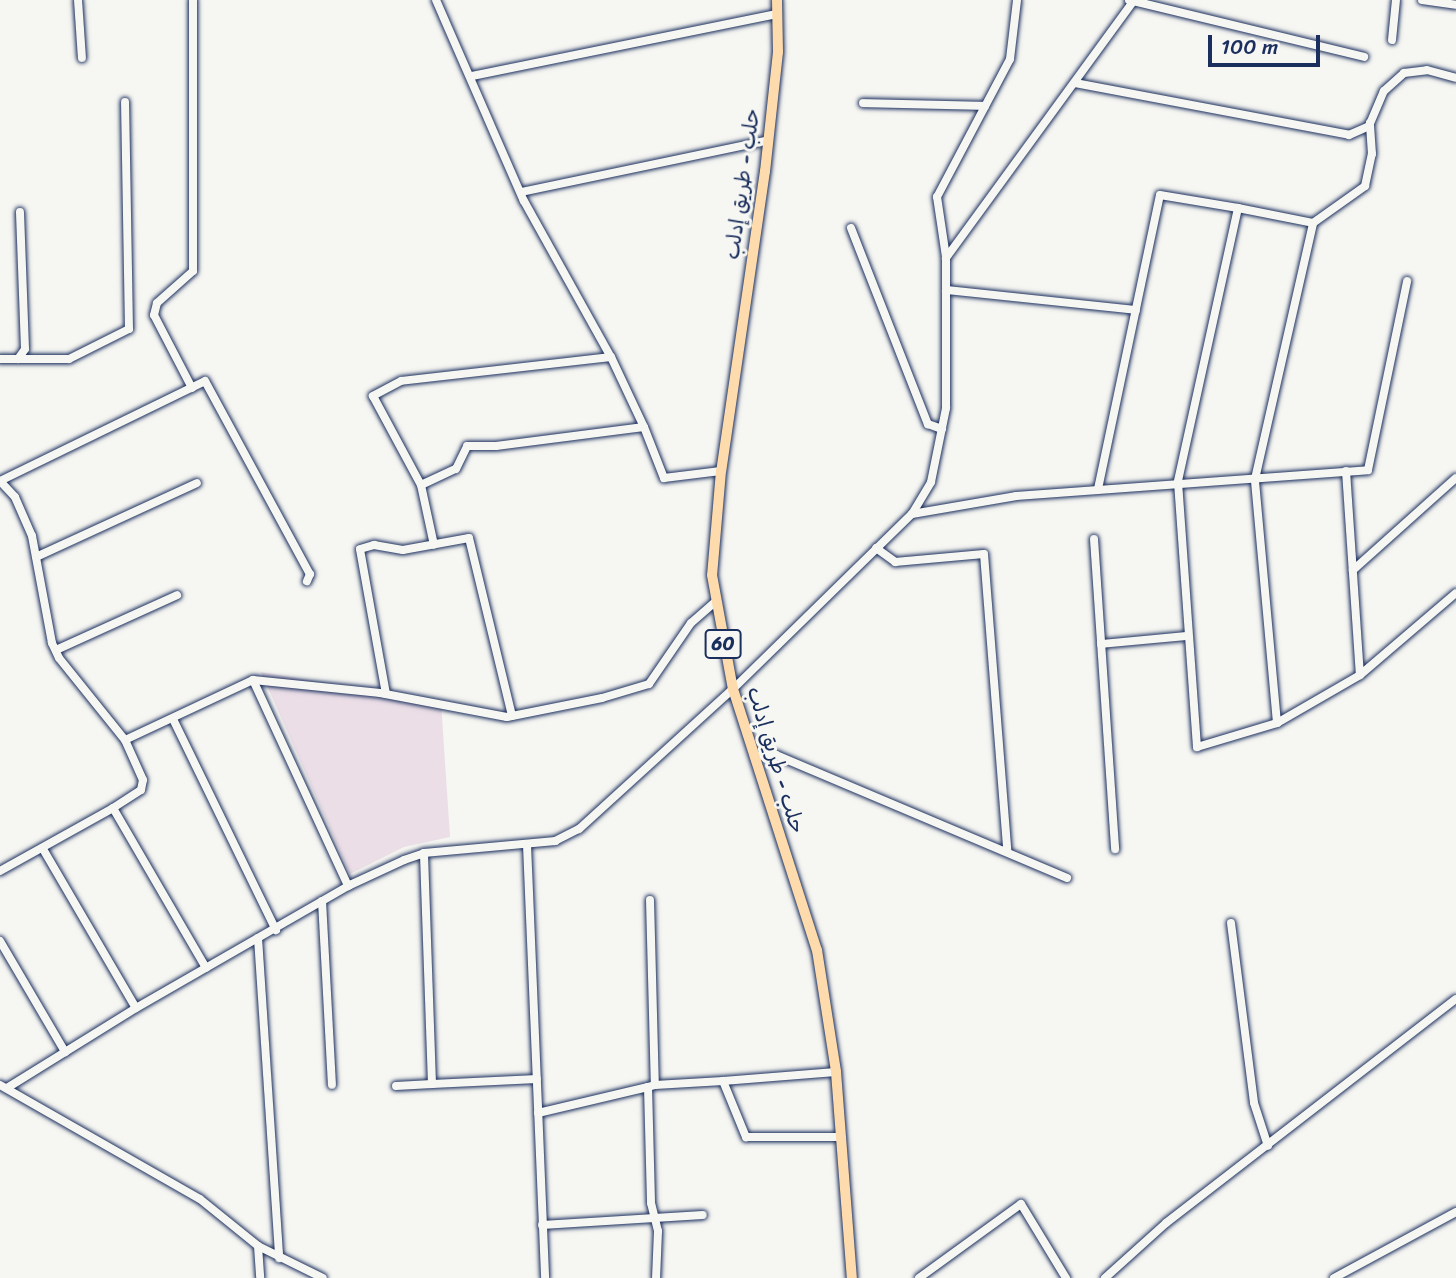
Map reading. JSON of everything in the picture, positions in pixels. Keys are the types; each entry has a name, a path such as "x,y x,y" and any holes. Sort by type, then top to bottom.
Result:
{"highway":[{"name":"حلب - طريق إدلب","path":"777,0 778,52 769,140 712,540 716,601 733,689 817,950 836,1072 852,1278"}],"street":[{"path":"78,0 82,58"},
{"path":"192,388 154,315 157,303 193,271 193,0"},
{"path":"436,0 522,192 611,357 645,427 664,478 721,471"},
{"path":"4,1086 348,886 424,853 555,841 579,829 733,689 912,514 931,482 946,408 946,258 937,197 1010,59 1017,34 1017,0"},
{"path":"946,258 974,213 1075,83 1132,0 1364,57"},
{"path":"1392,40 1396,0"},
{"path":"1422,0 1456,5"},
{"path":"472,76 777,14"},
{"path":"1075,83 1357,135 1370,123 1384,90 1404,73 1427,70 1456,78"},
{"path":"4,359 69,359 129,329 125,102"},
{"path":"863,103 985,106"},
{"path":"1277,723 1255,479 1313,223 1365,186 1372,154 1370,123"},
{"path":"522,192 769,140"},
{"path":"1098,489 1160,195 1313,223"},
{"path":"1238,208 1178,482 1196,747 1277,723 1360,675 1456,593"},
{"path":"4,359 18,359 25,349 20,212"},
{"path":"851,228 928,424 942,429"},
{"path":"912,514 1098,489 1368,470 1407,281"},
{"path":"946,290 1136,310"},
{"path":"435,545 421,485 373,396 401,381 611,357"},
{"path":"0,871 113,808 141,790 143,780 125,740 55,650 36,557 24,515 0,481 205,381 310,574 307,581"},
{"path":"421,485 456,469 467,446 496,446 645,427"},
{"path":"1346,471 1360,675"},
{"path":"1353,570 1456,478"},
{"path":"36,557 197,483"},
{"path":"386,694 360,550 435,545 469,538 512,716"},
{"path":"1094,539 1115,849"},
{"path":"876,548 895,562 984,554 1007,849"},
{"path":"55,650 177,595"},
{"path":"125,740 253,680 386,694 474,714 512,716 642,689 660,672 691,623 716,601"},
{"path":"1101,644 1188,636"},
{"path":"253,680 348,886"},
{"path":"173,719 276,930"},
{"path":"754,756 776,755 1007,849 1067,878"},
{"path":"113,808 206,968"},
{"path":"527,845 545,1278"},
{"path":"43,849 136,1008"},
{"path":"424,853 432,1084"},
{"path":"650,900 656,1278"},
{"path":"322,901 332,1085"},
{"path":"1231,923 1254,1103 1268,1146"},
{"path":"258,938 279,1258"},
{"path":"0,941 65,1052"},
{"path":"1105,1278 1166,1223 1456,999"},
{"path":"538,1113 652,1086 836,1072"},
{"path":"396,1086 537,1079"},
{"path":"723,1081 746,1137 839,1137"},
{"path":"4,1086 200,1199 258,1246 323,1278"},
{"path":"919,1278 1021,1204 1049,1256 1066,1278"},
{"path":"1334,1278 1456,1212"},
{"path":"542,1225 703,1215"},
{"path":"258,1246 260,1278"}],"shaded area":[{"path":"261,672 441,702 450,837 404,847 350,874"}]}
